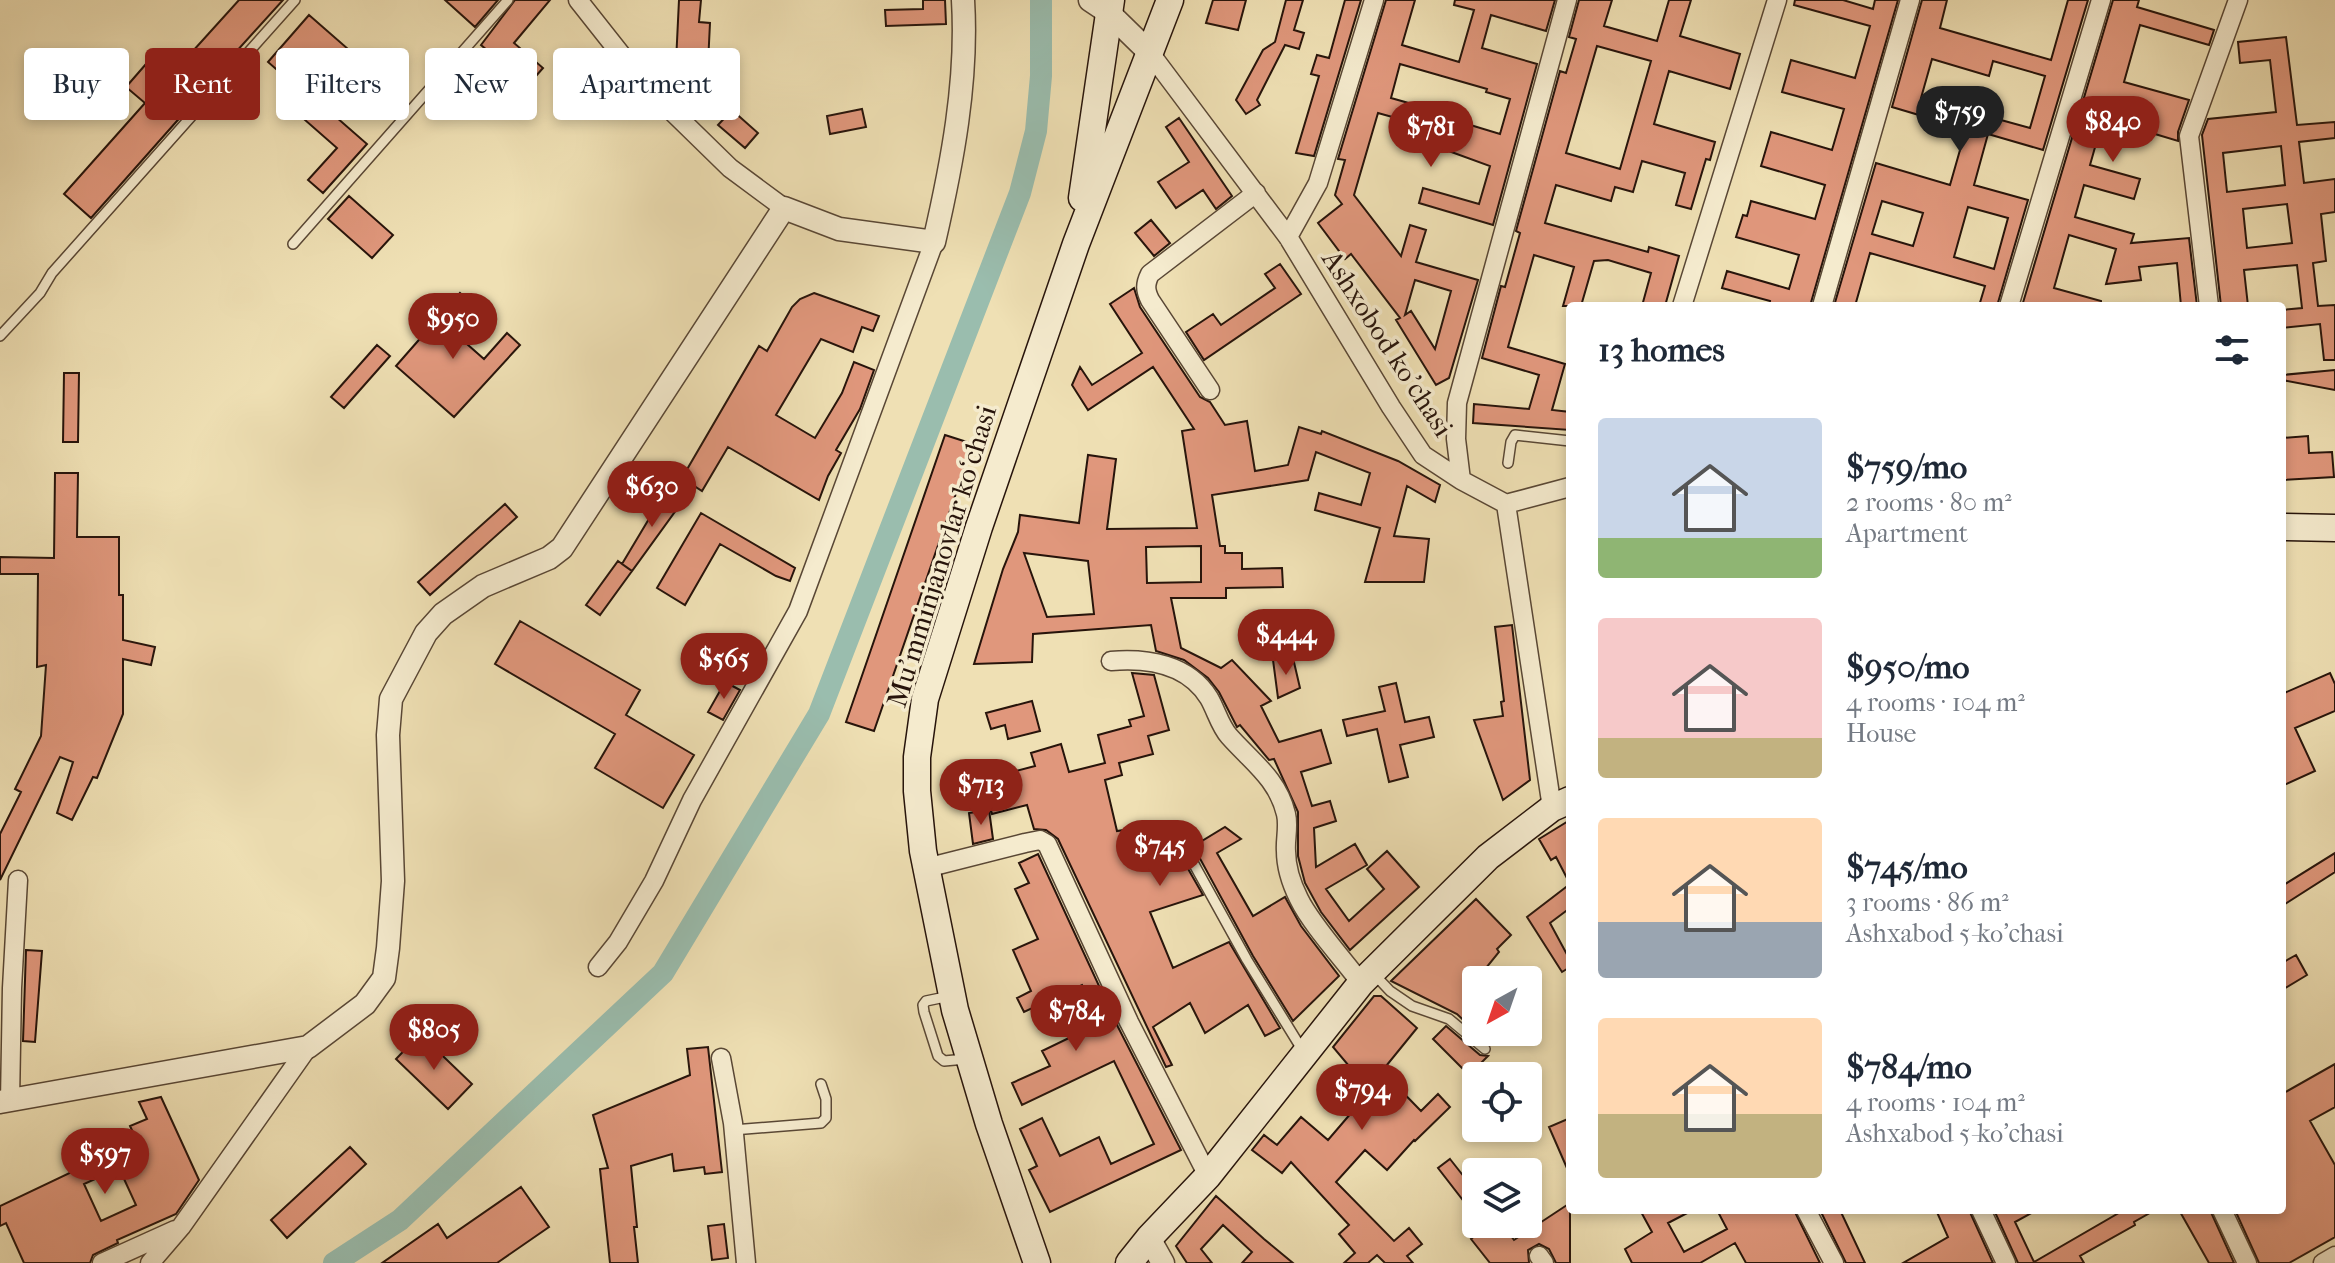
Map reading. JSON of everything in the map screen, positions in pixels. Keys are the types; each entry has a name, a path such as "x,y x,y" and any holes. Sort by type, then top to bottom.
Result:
{"main road":[{"name":"Mu’mminjanovlar ko‘chasi","path":"1037,1263 952,996 926,868 917,791 917,757 925,699 979,527 1076,244 1170,0"},
{"name":"Mu’mminjanovlar ko‘chasi","path":"1076,244 1103,4"},
{"path":"2286,527 2335,528"},
{"path":"1129,1263 1208,1176 1367,977 1488,857 1561,804"}],"street":[{"path":"578,0 646,86 730,168 784,208 839,229 934,242"},
{"path":"598,967 618,942 654,881 692,800 798,611 934,242 947,185 959,102 963,0"},
{"path":"1288,237 1318,183 1374,0"},
{"path":"1461,480 1456,439 1457,403 1567,0"},
{"path":"1683,302 1777,0"},
{"path":"1823,302 1910,0"},
{"path":"2010,302 2101,0"},
{"path":"2209,302 2189,136 2238,0"},
{"path":"1103,4 1150,53"},
{"name":"Ashxobod ko'chasi","path":"1150,53 1288,237 1423,455 1506,504"},
{"path":"1210,390 1150,300 1146,281 1150,274 1256,193"},
{"path":"150,1263 181,1227 308,1047 365,1004 384,978 393,881 391,699 426,633 462,598 549,558 562,548 784,208"},
{"path":"1561,804 1506,504 1566,488"},
{"path":"1111,661 1139,659 1167,665 1196,682 1207,695 1228,735 1275,786 1287,816 1286,854 1290,876 1300,900 1367,977"},
{"path":"926,868 1040,840 1047,844 1129,1022 1208,1176"},
{"path":"18,880 5,1101 308,1047"},
{"path":"721,1058 733,1130 746,1263"},
{"path":"1808,1214 1834,1263"},
{"path":"1983,1214 2006,1263"},
{"path":"2224,1214 2247,1263"},
{"path":"102,1263 181,1227"},
{"path":"1149,1238 1163,1263"},
{"path":"2323,1263 2335,1256"}],"lane":[{"path":"0,336 40,293 52,273 295,0"},
{"path":"293,244 508,0"},
{"path":"1508,463 1515,435 1566,441"},
{"path":"1190,857 1247,960 1305,1054"},
{"path":"1367,977 1412,1006 1449,1019 1485,1049"},
{"path":"733,1130 821,1123 826,1118 826,1099 821,1084"}],"building":[{"path":"239,0 283,0 240,48 196,48"},
{"path":"445,0 498,0 475,27"},
{"path":"515,0 550,0 514,43 520,48 485,48 481,45"},
{"path":"679,0 701,0 699,22 710,23 709,48 677,48"},
{"path":"923,0 945,0 946,24 886,26 885,10 923,9"},
{"path":"1213,0 1246,0 1238,30 1206,23"},
{"path":"1286,0 1303,0 1294,30 1304,33 1299,49 1285,45 1257,100 1260,105 1246,114 1236,100 1263,50 1275,42"},
{"path":"1345,0 1361,0 1314,156 1296,153 1319,76 1311,74 1317,55 1329,58"},
{"path":"1386,0 1415,0 1402,45 1459,62 1474,10 1454,5 1455,0 1555,0 1546,31 1491,15 1482,48 1537,64 1493,225 1419,203 1423,188 1479,204 1490,166 1435,146 1438,134 1444,117 1500,134 1510,99 1486,92 1487,89 1400,64 1391,98 1444,113 1439,130 1378,113 1354,195 1401,256 1410,225 1426,230 1416,262 1478,280 1449,378 1436,385 1396,320 1400,318 1351,254 1345,259 1318,223 1342,204 1335,195 1345,160 1338,159","holes":["1415,280 1451,291 1435,349 1411,311 1405,315"]},
{"path":"1579,0 1612,0 1604,26 1657,41 1669,0 1691,0 1680,36 1740,54 1730,89 1669,71 1654,124 1715,142 1710,160 1706,159 1691,209 1676,205 1685,173 1642,161 1633,192 1615,187 1611,201 1556,185 1545,223 1648,252 1649,247 1679,256 1666,302 1643,302 1651,273 1608,260 1594,261 1582,302 1566,302 1563,306 1574,267 1534,255 1508,347 1565,364 1552,410 1566,412 1566,430 1473,423 1474,404 1529,409 1539,375 1482,358 1501,286 1505,287 1520,233 1516,231 1560,71 1566,73 1576,39 1569,37","holes":["1597,46 1651,61 1620,169 1566,153"]},
{"path":"1795,0 1843,0 1873,9 1875,0 1898,0 1811,302 1770,302 1722,288 1727,271 1789,289 1799,255 1736,237 1743,215 1747,216 1751,201 1815,219 1825,185 1761,166 1771,132 1832,150 1844,109 1782,92 1791,60 1855,78 1870,26 1794,5"},
{"path":"1922,0 1947,0 1940,28 2051,60 2068,0 2088,0 2043,150 1988,134 1974,185 2028,200 1998,302 1980,302 1985,286 1870,253 1856,302 1835,302 1876,163 1950,185 1966,129 1892,107","holes":["1932,59 1989,76 1993,61 2045,76 2030,128 1921,98","1882,201 1923,213 1913,246 1872,234","1968,207 2008,218 1994,269 1954,257"]},
{"path":"2113,0 2139,0 2137,7 2214,30 2209,45 2140,25 2124,82 2189,100 2178,141 2155,134 2157,126 2105,112 2090,165 2140,179 2134,199 2084,185 2075,217 2134,234 2131,243 2189,238 2197,302 2181,302 2177,263 2139,267 2141,280 2106,284 2116,249 2069,235 2054,288 2101,302 2023,302"},
{"path":"309,15 347,48 280,48"},
{"path":"2286,37 2297,125 2335,122 2335,138 2299,142 2304,183 2335,179 2335,212 2321,214 2326,261 2313,263 2318,306 2335,305 2335,360 2324,360 2320,324 2286,328 2286,310 2302,308 2297,265 2244,270 2248,302 2221,302 2202,135 2208,119 2276,112 2270,60 2240,63 2238,42","holes":["2281,146 2285,185 2227,192 2223,153","2287,204 2292,243 2247,248 2243,209"]},
{"path":"276,53 276,69 268,62"},
{"path":"145,65 145,103 129,90 129,84"},
{"path":"145,103 145,120 178,120 91,218 64,194"},
{"path":"862,109 866,127 830,134 827,116"},
{"path":"740,117 758,133 745,148 718,125 723,120 740,120"},
{"path":"1179,118 1232,196 1216,209 1203,190 1176,208 1158,182 1189,162 1166,127"},
{"path":"305,120 339,120 367,144 323,193 308,180 337,148"},
{"path":"349,196 393,235 372,258 328,219"},
{"path":"1151,220 1170,243 1154,256 1135,233"},
{"path":"1280,264 1301,294 1204,360 1186,332 1213,314 1221,325 1275,288 1265,274"},
{"path":"1134,288 1140,307 1200,397 1210,402 1225,425 1247,421 1255,471 1288,465 1299,427 1321,434 1322,431 1398,461 1440,485 1435,502 1407,486 1394,536 1429,539 1424,582 1365,582 1380,528 1315,510 1319,493 1361,505 1370,473 1316,452 1308,480 1212,495 1220,546 1225,546 1225,553 1242,553 1242,569 1282,568 1283,587 1226,588 1226,598 1171,598 1181,648 1221,668 1232,660 1271,701 1261,706 1279,742 1321,730 1331,763 1301,772 1312,806 1330,801 1336,821 1314,828 1316,867 1355,844 1367,865 1326,889 1349,921 1384,889 1367,869 1387,851 1419,887 1350,950 1321,912 1305,883 1298,856 1298,812 1274,759 1269,760 1240,725 1237,727 1208,678 1184,660 1156,651 1151,625 1033,634 1032,662 974,664 1003,569 1018,532 1020,515 1079,523 1088,455 1116,459 1107,529 1197,528 1182,431 1194,429 1153,367 1088,410 1072,385 1080,367 1092,385 1142,353 1110,304","holes":["1201,546 1201,582 1147,583 1146,547","1024,553 1088,561 1094,614 1047,617"]},
{"path":"460,293 474,305 451,330 484,359 507,333 520,345 454,417 396,366"},
{"path":"814,293 879,316 873,331 862,327 853,352 821,339 776,415 815,438 842,393 854,362 874,370 860,409 836,450 841,453 819,500 728,447 702,491 682,478 759,346 767,351 792,307 800,299"},
{"path":"377,345 390,356 344,408 331,397"},
{"path":"2335,370 2335,390 2286,381 2286,375"},
{"path":"64,373 79,373 78,442 63,442"},
{"path":"945,435 973,444 874,731 846,722"},
{"path":"2308,436 2309,453 2332,452 2334,477 2286,480 2286,438"},
{"path":"55,473 78,473 77,537 119,537 123,640 155,647 151,665 123,659 123,714 97,778 93,777 72,820 57,813 73,762 60,757 0,880 0,834 21,792 15,789 41,736 46,665 37,667 38,574 0,574 0,557 54,558"},
{"path":"665,492 682,502 632,571 622,564"},
{"path":"505,504 517,517 430,595 418,582"},
{"path":"701,513 795,568 790,581 720,544 685,605 657,588"},
{"path":"618,561 632,571 600,615 586,605"},
{"path":"520,621 640,690 626,715 694,755 663,808 595,768 615,734 495,664"},
{"path":"1512,625 1530,780 1503,800 1474,720 1503,716 1495,627"},
{"path":"1293,658 1300,688 1278,698 1273,660"},
{"path":"1132,673 1154,675 1169,730 1148,736 1153,754 1119,763 1122,775 1105,780 1117,831 1176,822 1187,850 1183,860 1203,895 1150,912 1173,968 1229,942 1280,1028 1265,1036 1248,1005 1205,1033 1190,1003 1153,1027 1172,1065 1166,1067 1058,839 1046,830 1034,829 1027,805 992,814 982,780 1035,766 1031,753 1061,744 1069,772 1105,763 1098,735 1131,726 1129,720 1144,716"},
{"path":"2330,673 2335,684 2335,711 2295,728 2315,771 2286,784 2286,692"},
{"path":"725,682 740,690 723,720 708,712"},
{"path":"1396,683 1405,722 1429,717 1434,737 1400,745 1408,777 1389,782 1377,729 1347,736 1343,720 1385,711 1379,687"},
{"path":"1032,701 1040,731 1008,739 1005,725 991,729 986,713"},
{"path":"989,810 993,839 973,844 969,813"},
{"path":"1566,822 1566,876 1556,857 1551,860 1539,839"},
{"path":"1225,827 1241,839 1217,853 1253,916 1285,897 1301,926 1339,976 1293,1021 1253,956 1197,853 1187,850"},
{"path":"2335,853 2335,872 2286,903 2286,884"},
{"path":"1038,854 1118,1027 1181,1150 1050,1212 1029,1170 1037,1166 1020,1129 1042,1118 1060,1156 1099,1137 1111,1164 1154,1144 1114,1061 1022,1105 1012,1083 1050,1066 1042,1051 1100,1023 1082,985 1024,1012 1017,998 1031,991 1013,950 1038,939 1015,889 1029,883 1019,863"},
{"path":"1566,887 1566,911 1550,923 1566,953 1566,970 1562,972 1527,917"},
{"path":"1476,899 1511,935 1497,949 1499,952 1488,966 1462,966 1462,1019 1391,981"},
{"path":"26,950 42,951 35,1042 23,1041"},
{"path":"2296,955 2307,975 2286,988 2286,961"},
{"path":"1374,996 1381,996 1417,1028 1382,1071 1421,1111 1438,1094 1450,1107 1387,1170 1365,1150 1336,1182 1394,1241 1409,1228 1422,1244 1407,1256 1413,1263 1385,1263 1377,1255 1368,1263 1344,1263 1355,1253 1339,1234 1349,1225 1291,1162 1282,1173 1252,1150 1264,1135 1277,1145 1301,1117 1328,1140 1370,1091 1333,1047"},
{"path":"1446,1026 1462,1040 1462,1046 1469,1046 1480,1055 1488,1056 1482,1062 1462,1062 1462,1068 1433,1039"},
{"path":"420,1034 472,1084 448,1109 396,1059"},
{"path":"708,1047 722,1172 705,1174 704,1167 674,1171 672,1154 631,1166 638,1263 610,1263 600,1169 608,1168 593,1115 690,1075 687,1049"},
{"path":"2335,1064 2335,1107 2310,1121 2335,1165 2335,1237 2289,1263 2259,1263 2237,1214 2286,1214 2286,1092"},
{"path":"161,1097 199,1180 176,1214 117,1240 118,1243 93,1255 90,1263 24,1263 6,1223 0,1226 0,1206 137,1141 130,1126 147,1119 139,1102","holes":["119,1168 136,1205 101,1221 84,1184"]},
{"path":"1566,1120 1566,1166 1549,1127"},
{"path":"350,1147 366,1164 287,1238 271,1220"},
{"path":"1450,1159 1462,1174 1462,1199 1438,1168"},
{"path":"521,1187 549,1227 497,1263 382,1263 438,1224 447,1238"},
{"path":"1216,1196 1293,1263 1242,1263 1252,1252 1223,1225 1201,1249 1212,1263 1187,1263 1176,1246"},
{"path":"1566,1206 1566,1214 1570,1214 1570,1263 1556,1263 1549,1249 1539,1244 1528,1250 1529,1263 1490,1263 1471,1239 1542,1238 1542,1222"},
{"path":"1642,1214 1685,1214 1668,1223 1684,1252 1727,1229 1719,1214 1796,1214 1820,1263 1746,1263 1735,1243 1700,1263 1632,1263 1625,1249 1652,1232"},
{"path":"1822,1214 1842,1214 1865,1263 1846,1263"},
{"path":"1938,1214 1971,1214 1993,1263 1903,1263 1948,1237"},
{"path":"1996,1214 2030,1214 2015,1222 2034,1262 2117,1214 2148,1214 2134,1222 2135,1225 2080,1256 2084,1263 2018,1263"},
{"path":"2181,1214 2212,1214 2234,1263 2209,1263"},
{"path":"724,1224 728,1258 712,1260 708,1226"}],"waterway":[{"path":"334,1263 400,1220 663,973 819,714 1020,193 1036,131 1041,76 1041,0"}]}
